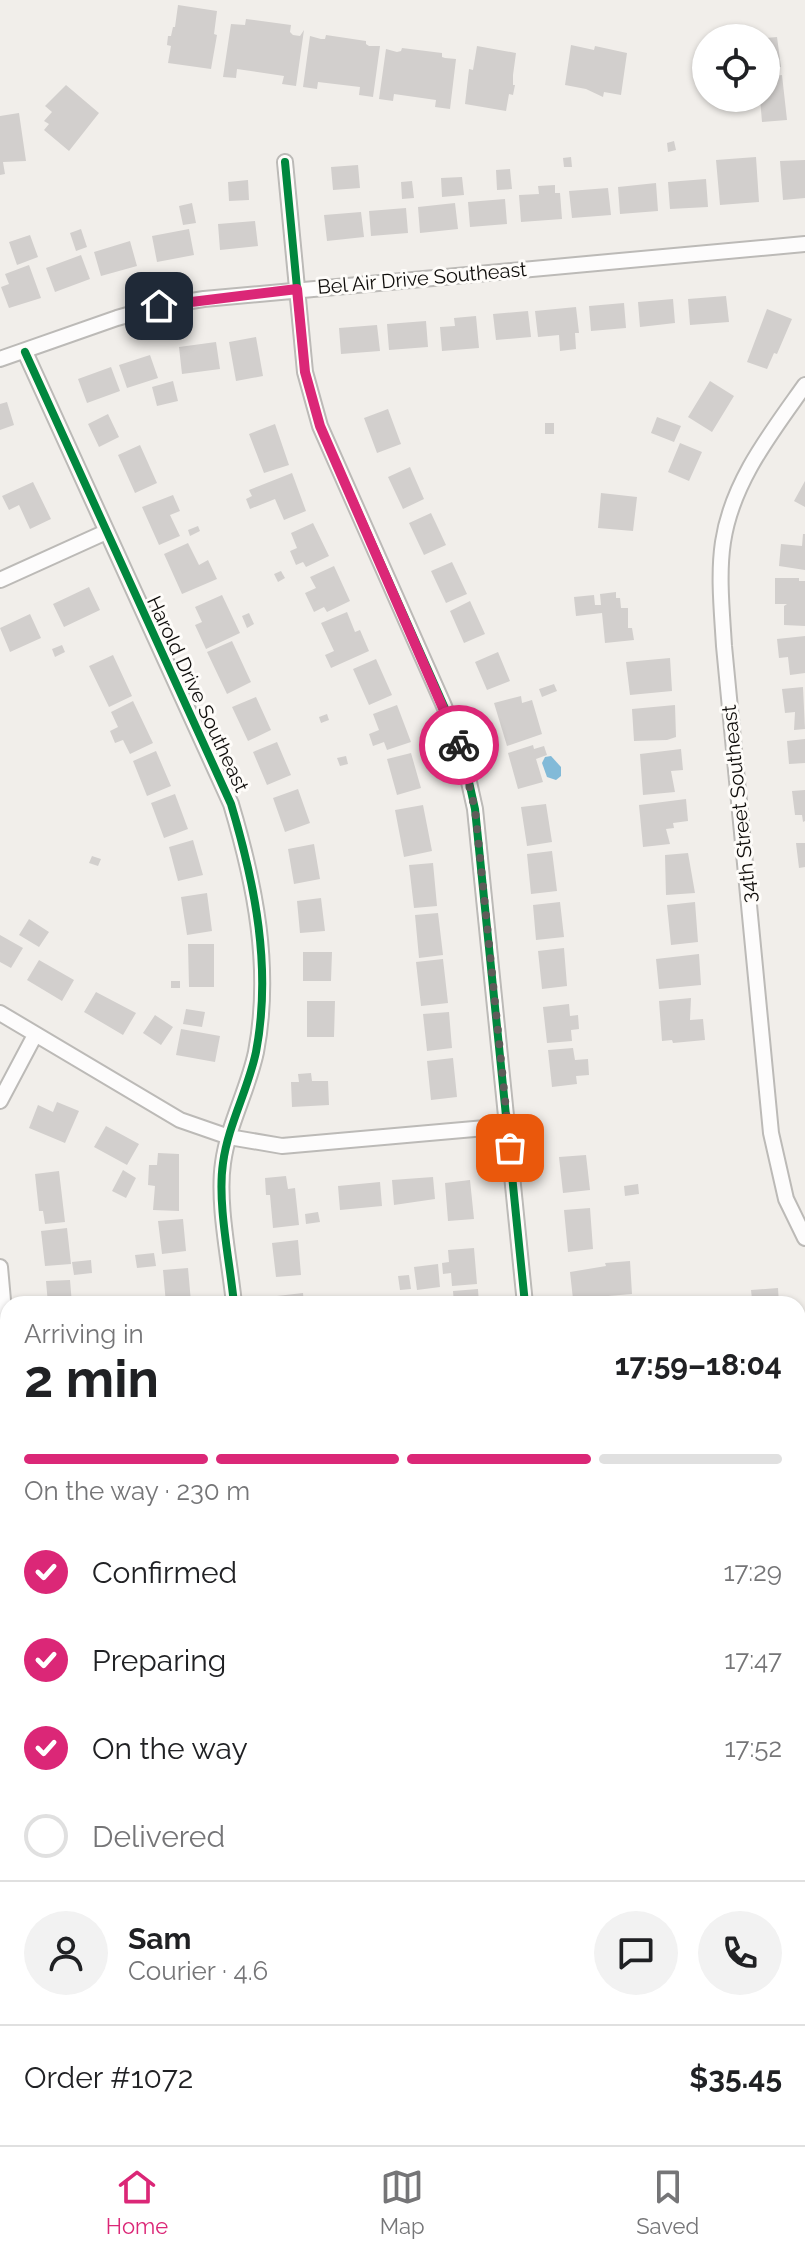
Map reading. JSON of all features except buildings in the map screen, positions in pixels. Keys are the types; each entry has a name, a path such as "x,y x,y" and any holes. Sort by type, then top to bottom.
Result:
{"street":[{"path":"285,162 305,372 320,426 463,755 477,823 524,1296"},
{"name":"Bel Air Drive Southeast","path":"0,359 159,306 297,289 805,244"},
{"name":"Harold Drive Southeast","path":"25,352 231,804 246,854 258,912 262,977 256,1051 223,1162 222,1185 233,1296"},
{"name":"34th Street Southeast","path":"805,385 760,447 737,494 723,541 721,584 724,646 771,1133 786,1199 805,1238"},
{"path":"0,580 106,532"},
{"path":"0,1013 180,1120 229,1137 282,1146 508,1126"},
{"path":"0,1101 35,1035"},
{"path":"0,1267 3,1296"}],"water":[{"path":"551,756 561,767 561,776 556,780 547,777 542,763 545,757"}],"cycle path":[{"path":"285,162 305,372 320,426 444,706 463,755 475,809 524,1296"},
{"path":"25,352 231,804 254,895 261,958 261,1021 256,1052 229,1135 222,1179 233,1296"}],"way so far":[{"path":"459,745 475,809 510,1148"}],"route":[{"path":"159,306 297,289 305,372 320,426 459,745"}]}
